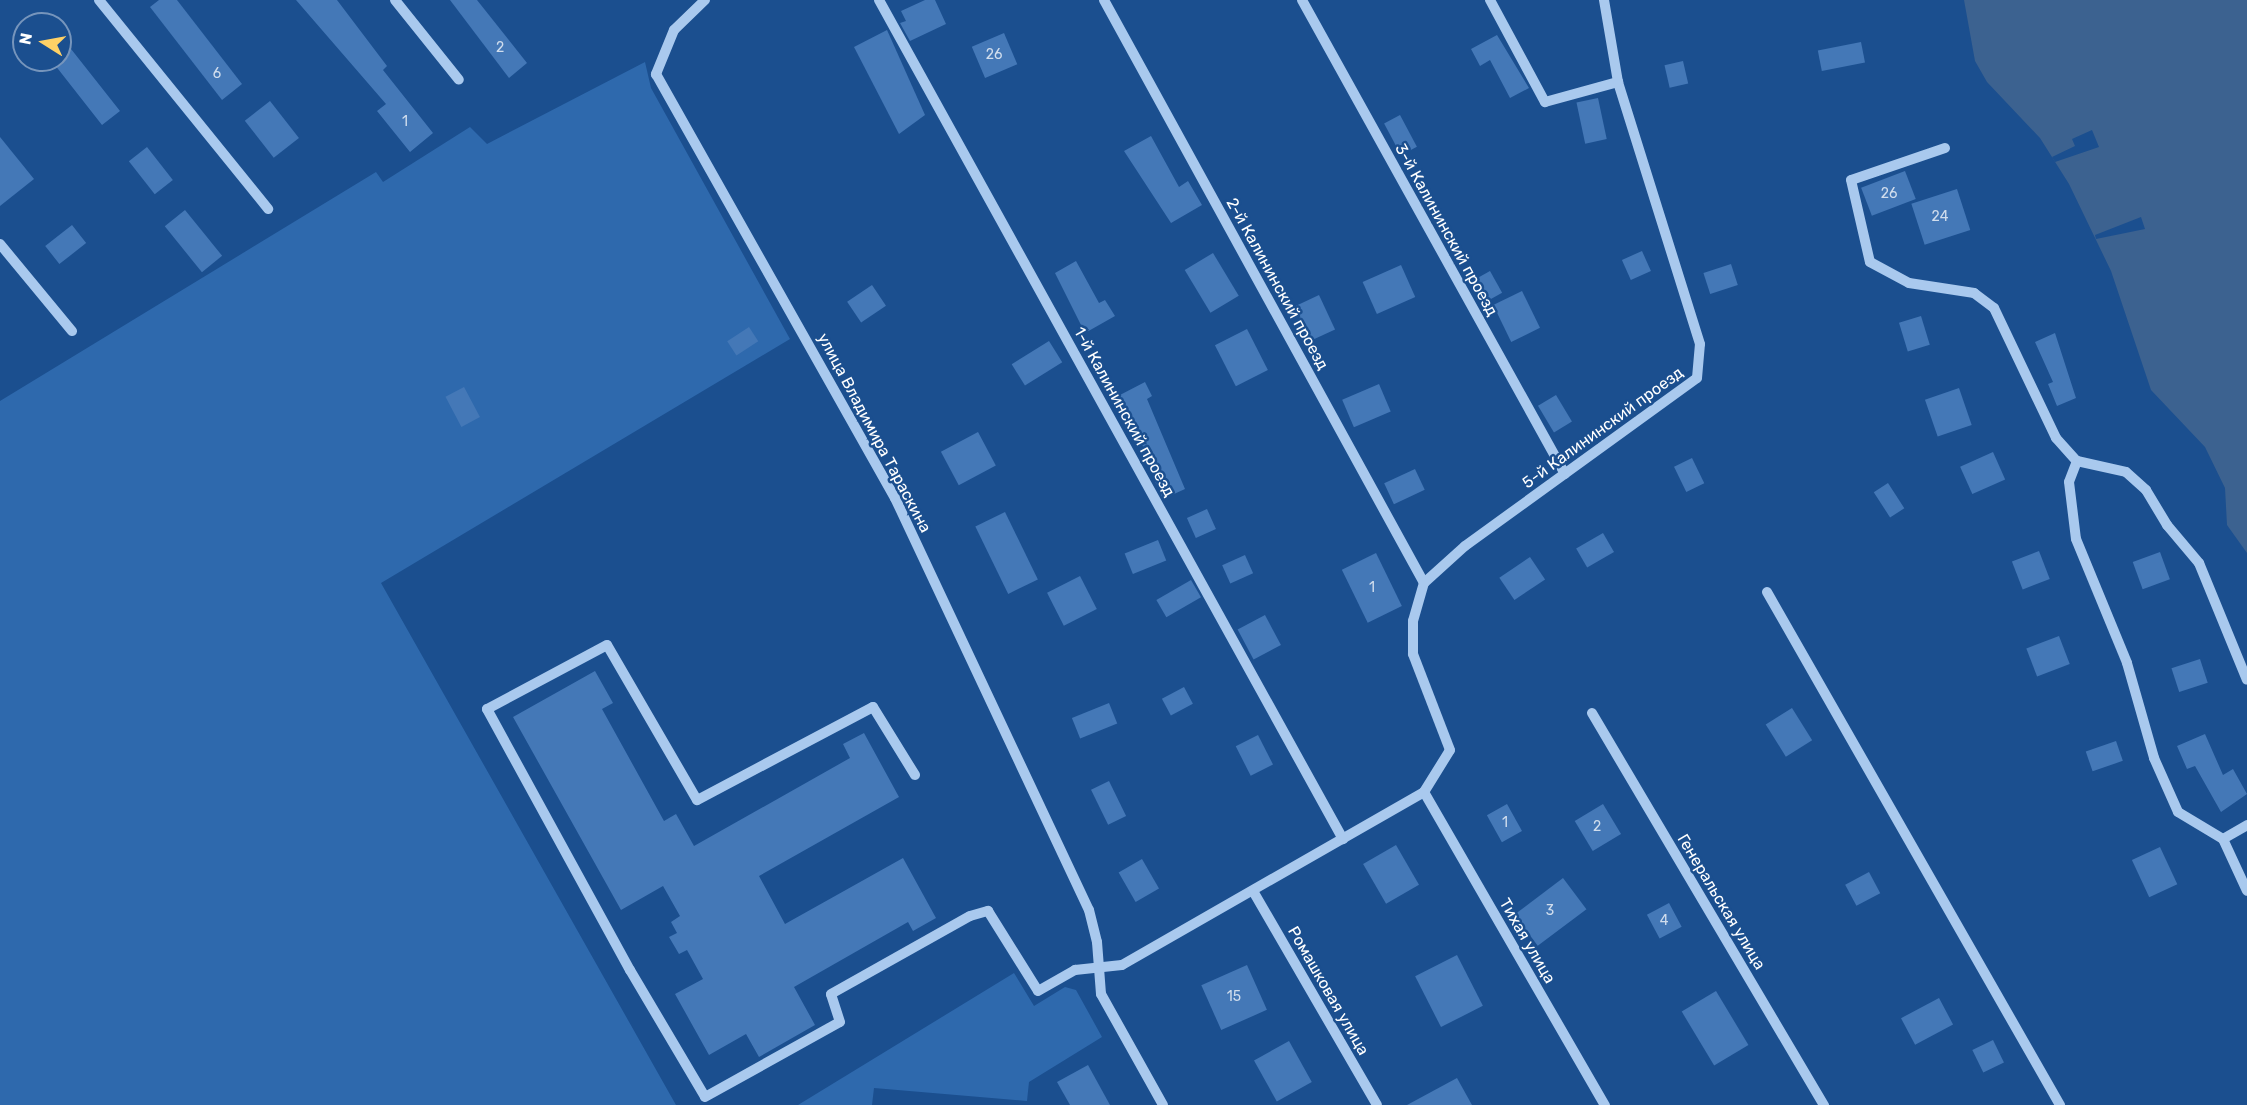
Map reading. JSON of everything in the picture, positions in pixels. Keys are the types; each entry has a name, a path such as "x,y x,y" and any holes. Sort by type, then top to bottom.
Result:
{"street":[{"path":"99,0 268,208"},
{"path":"395,0 459,80"},
{"name":"улица Владимира Тараскина","path":"705,0 674,30 656,74 895,498 1089,910 1099,968"},
{"name":"1-й Калининский проезд","path":"879,0 1343,839"},
{"name":"2-й Калининский проезд","path":"1104,0 1424,583"},
{"name":"3-й Калининский проезд","path":"1302,0 1564,474"},
{"path":"1491,0 1545,102 1618,82"},
{"name":"5-й Калининский проезд","path":"1424,583 1465,546 1697,378 1700,344 1618,82 1604,0"},
{"path":"1945,148 1851,180 1870,262 1909,282 1974,293 1994,308 2056,438 2077,461 2126,472 2146,490 2167,525 2199,563 2247,680"},
{"path":"0,244 72,331"},
{"path":"2077,461 2069,482 2076,539 2127,663 2154,758 2178,812 2223,839 2247,891"},
{"path":"915,775 873,707 697,800 607,645 487,709 630,970 705,1096 840,1022 831,994 970,916 988,911 1038,991 1075,970 1122,965 1424,792 1450,750 1413,654 1413,621 1424,583"},
{"path":"1767,592 2060,1105"},
{"name":"Генеральская улица","path":"1592,713 1824,1105"},
{"name":"Тихая улица","path":"1424,792 1605,1105"},
{"path":"2223,839 2247,825"},
{"name":"Ромашковая улица","path":"1253,891 1377,1105"},
{"path":"1099,968 1101,994 1162,1105"}],"shaded area":[{"path":"1964,0 2247,0 2247,553 2227,525 2225,488 2205,447 2151,390 2111,271 2069,184 2040,138 1987,82 1975,61"},
{"path":"645,62 651,88 790,339 381,583 676,1105 0,1105 0,401 376,172 383,182 470,127 487,144"},
{"path":"1014,973 1034,1006 1065,987 1076,990 1102,1037 1029,1082 1027,1101 874,1088 872,1105 798,1105"}],"pier":[{"path":"2092,130 2099,147 2055,162 2052,157 2075,146 2072,139"},
{"path":"2141,217 2145,229 2096,239 2095,235"}],"building":[{"path":"159,0 177,0 242,84 222,100 150,7"},
{"path":"296,0 337,0 387,66 383,70 433,133 410,152 377,111 386,104"},
{"path":"450,0 477,0 527,63 509,78"},
{"path":"925,0 935,0 946,24 910,41 900,23 906,21 901,11"},
{"path":"887,30 925,115 899,134 854,47"},
{"path":"1004,33 1017,64 985,78 972,47"},
{"path":"1497,35 1529,88 1510,98 1490,60 1480,66 1471,49"},
{"path":"1861,42 1865,63 1822,71 1818,50"},
{"path":"72,50 120,111 102,125 60,72 72,72"},
{"path":"1683,61 1688,83 1670,88 1664,65"},
{"path":"1598,98 1607,139 1585,144 1576,103"},
{"path":"270,101 299,138 274,158 245,121"},
{"path":"1400,115 1417,147 1401,155 1384,123"},
{"path":"1151,136 1179,187 1188,181 1202,205 1171,223 1124,151"},
{"path":"0,137 34,179 0,206"},
{"path":"147,147 173,180 155,194 129,161"},
{"path":"1905,171 1916,199 1872,216 1861,188"},
{"path":"1957,189 1970,230 1925,245 1911,204"},
{"path":"185,210 222,256 202,272 165,226"},
{"path":"72,225 86,243 59,264 45,246"},
{"path":"1642,251 1651,271 1631,280 1622,260"},
{"path":"1213,253 1239,296 1210,313 1185,270"},
{"path":"1076,261 1099,303 1105,300 1115,316 1085,333 1055,273"},
{"path":"1731,264 1738,285 1710,294 1703,273"},
{"path":"1401,265 1415,297 1377,314 1363,282"},
{"path":"1490,271 1502,293 1484,303 1472,281"},
{"path":"872,285 886,306 861,323 847,302"},
{"path":"1522,291 1540,328 1511,342 1493,305"},
{"path":"1319,295 1335,329 1311,341 1295,306"},
{"path":"1921,316 1930,345 1908,351 1899,323"},
{"path":"749,327 758,341 736,355 727,341"},
{"path":"1247,329 1268,370 1236,386 1215,345"},
{"path":"2055,333 2076,398 2057,406 2048,384 2053,382 2035,342"},
{"path":"1049,341 1062,362 1025,386 1012,364"},
{"path":"1145,382 1152,396 1147,399 1185,489 1163,499 1154,479 1158,477 1118,396"},
{"path":"1379,384 1391,412 1354,427 1342,400"},
{"path":"464,387 480,417 461,427 445,397"},
{"path":"1959,388 1972,425 1938,437 1925,400"},
{"path":"1556,395 1572,422 1554,432 1538,406"},
{"path":"978,432 996,466 959,485 941,452"},
{"path":"1993,452 2005,479 1972,494 1960,467"},
{"path":"1692,458 1704,483 1686,492 1674,467"},
{"path":"1415,469 1425,490 1394,504 1384,483"},
{"path":"1888,483 1904,508 1890,517 1874,492"},
{"path":"1207,509 1216,529 1196,538 1187,518"},
{"path":"1005,512 1038,579 1008,594 975,526"},
{"path":"1603,533 1614,552 1587,568 1576,548"},
{"path":"1158,540 1166,560 1133,574 1125,553"},
{"path":"2039,551 2050,579 2023,589 2012,561"},
{"path":"2160,552 2170,579 2143,589 2133,562"},
{"path":"1376,553 1402,606 1368,623 1342,570"},
{"path":"1245,555 1253,573 1230,583 1222,565"},
{"path":"1530,557 1545,579 1514,600 1499,578"},
{"path":"1080,576 1097,609 1064,626 1047,593"},
{"path":"1191,580 1201,597 1166,617 1156,600"},
{"path":"1265,615 1281,645 1254,660 1238,630"},
{"path":"2059,636 2070,664 2037,677 2026,649"},
{"path":"2200,659 2208,683 2179,692 2171,668"},
{"path":"595,671 613,703 602,709 664,821 676,814 694,846 850,758 843,744 864,733 899,797 759,876 785,924 903,858 936,918 913,931 908,922 794,987 815,1025 759,1057 746,1034 709,1055 675,994 703,979 687,950 679,954 669,937 677,933 671,922 680,916 663,886 621,910 513,717"},
{"path":"1184,687 1193,704 1171,716 1162,699"},
{"path":"1109,703 1117,723 1080,738 1072,718"},
{"path":"1792,708 1812,740 1786,757 1766,724"},
{"path":"2205,734 2223,775 2233,769 2247,794 2221,812 2195,766 2187,769 2177,746"},
{"path":"1258,735 1273,764 1251,776 1236,746"},
{"path":"2116,741 2123,761 2093,771 2086,751"},
{"path":"1109,781 1126,816 1108,825 1091,790"},
{"path":"1507,804 1522,831 1502,842 1487,815"},
{"path":"1603,804 1621,834 1593,851 1575,821"},
{"path":"1396,845 1419,885 1386,904 1363,864"},
{"path":"2160,847 2177,884 2149,897 2132,860"},
{"path":"1142,859 1159,888 1136,902 1119,872"},
{"path":"1869,872 1880,893 1856,906 1845,885"},
{"path":"1563,878 1586,909 1538,946 1514,915"},
{"path":"1669,903 1682,927 1660,939 1647,915"},
{"path":"1457,955 1483,1006 1441,1027 1415,976"},
{"path":"1247,965 1267,1010 1221,1030 1201,985"},
{"path":"1716,991 1748,1045 1714,1066 1682,1012"},
{"path":"1939,998 1953,1024 1915,1045 1901,1018"},
{"path":"1993,1040 2004,1062 1983,1073 1972,1050"},
{"path":"1289,1041 1312,1082 1277,1101 1254,1060"},
{"path":"1088,1065 1110,1105 1070,1105 1057,1082"},
{"path":"1457,1078 1472,1105 1407,1105"}]}
